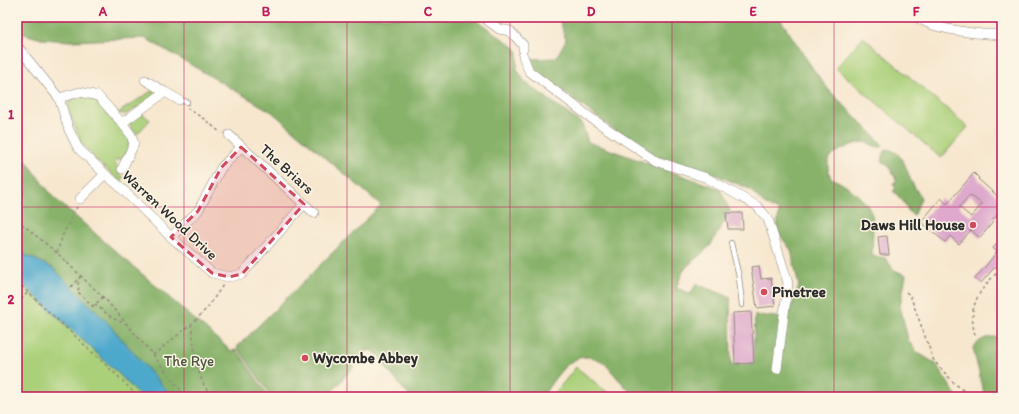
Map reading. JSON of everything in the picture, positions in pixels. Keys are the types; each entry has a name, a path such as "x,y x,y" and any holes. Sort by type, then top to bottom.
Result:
{"street":[{"path":"483,17 499,29 510,30 523,44 523,53 529,70 591,118 656,161 708,178 757,206 768,218 788,283 777,369"},
{"path":"916,17 942,28 989,34 1002,34"},
{"name":"Warren Wood Drive","path":"17,46 59,98 69,130 78,148 171,237 212,273 229,277"},
{"path":"145,80 184,101"},
{"path":"59,98 80,92 98,96 122,122 131,134 134,144 122,169"},
{"path":"122,122 165,92"},
{"name":"The Briars","path":"228,135 314,213"},
{"name":"The Briars","path":"171,237 198,211 221,168 241,146"},
{"name":"Warren Wood Drive","path":"80,200 105,174"},
{"path":"229,277 242,274 304,204"}],"lane":[{"path":"731,243 739,277 742,305"}],"path":[{"path":"184,101 179,103 204,119 223,134 228,135"},
{"path":"57,253 63,234 73,217 80,200"},
{"path":"17,220 57,253 103,297 153,355 186,397"},
{"path":"975,335 972,316 974,304 982,290 1002,268"},
{"path":"71,287 80,276"},
{"path":"80,276 79,288 77,291 81,296 93,306 112,318 128,325"},
{"path":"153,355 192,324 208,307 229,277"},
{"path":"17,282 122,380 138,397"},
{"path":"17,304 28,292"},
{"path":"906,292 910,295 934,361 954,383 972,397"},
{"path":"93,306 103,297"},
{"path":"192,324 199,371 207,391 213,397"}],"highlighted area":[{"path":"241,147 304,204 242,274 229,277 212,273 171,237 198,211 221,168"}],"green space":[{"path":"17,17 472,17 514,47 518,52 517,69 525,82 582,124 588,142 720,189 730,211 710,246 684,269 676,288 691,294 696,284 730,297 731,365 753,364 755,315 787,318 799,286 791,250 777,231 779,211 764,204 750,189 699,168 654,156 612,128 534,70 530,59 556,58 566,40 560,21 564,17 779,17 828,89 883,145 882,147 879,147 863,142 844,148 828,159 828,171 831,178 843,184 855,193 861,198 869,209 872,215 873,223 872,256 885,258 894,270 906,275 900,306 908,340 917,352 936,364 957,397 636,397 604,363 593,358 584,357 567,365 553,380 542,397 410,397 383,364 380,357 372,350 365,352 327,397 272,397 237,347 381,205 272,112 145,38 70,41 42,39 17,32"},
{"path":"863,37 968,127 941,158 836,68"},
{"path":"153,90 153,96 127,114 118,113"},
{"path":"80,97 88,97 96,101 129,138 127,153 121,160 117,159 115,164 118,167 120,175 124,177 121,182 98,162 81,142 67,106 69,102"},
{"path":"141,113 150,120 136,135 129,123"},
{"name":"The Rye","path":"17,148 53,197 231,351 237,350 269,397 174,397 106,321 53,268 17,251"},
{"path":"887,149 897,153 903,161 911,181 921,198 914,215 909,212 903,201 893,191 896,188 893,183 897,181 889,166 883,162 882,155"},
{"name":"The Rye","path":"17,279 117,372 141,397 17,397"},
{"path":"1002,336 1002,397 985,397 973,348 983,339"},
{"path":"576,367 613,397 552,397"}],"water":[{"path":"17,251 53,268 106,321 174,397 141,397 117,372 17,279"}],"building":[{"name":"Daws Hill House","path":"974,173 979,178 978,179 1002,200 1002,209 980,238 971,230 959,244 950,236 945,242 921,222 941,198 947,204","holes":["970,195 982,204 971,217 959,207"]},
{"path":"726,213 742,213 743,229 728,229"},
{"path":"887,236 889,255 880,255 878,237"},
{"path":"1002,238 1002,262 993,269 981,283 975,279 997,252 993,248"},
{"name":"Pinetree","path":"759,266 761,279 771,278 775,306 757,308 751,267"},
{"path":"751,312 754,363 735,364 733,313"}],"place":[{"name":"Daws Hill House","path":"973,225"},
{"name":"Pinetree","path":"764,292"},
{"name":"Wycombe Abbey","path":"305,358"}]}
